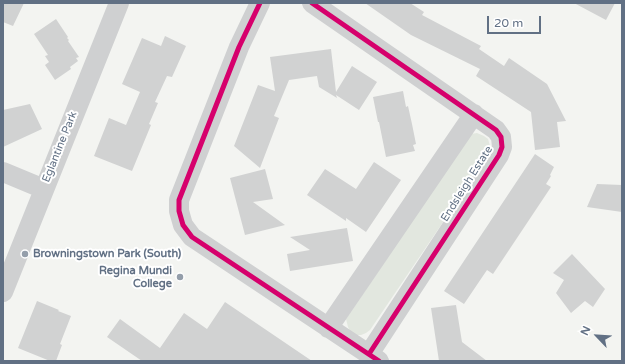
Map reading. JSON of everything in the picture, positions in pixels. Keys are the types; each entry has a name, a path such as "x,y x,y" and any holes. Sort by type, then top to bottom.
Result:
{"street":[{"name":"Eglantine Park","path":"3,292 119,3"},
{"name":"Endsleigh Estate","path":"260,3 239,47 181,194 179,200 179,211 183,225 192,237 374,358 499,155 502,147 501,136 496,130 474,114 312,3"},
{"path":"328,328 474,114"},
{"path":"3,172 44,189"}],"shaded area":[{"path":"477,133 488,139 490,146 488,153 479,169 370,330 361,335 356,335 350,331 346,319 471,134"}],"building":[{"path":"3,3 24,3 13,26 3,22"},
{"path":"365,3 410,3 424,12 422,15 481,46 479,49 504,66 509,58 547,84 566,121 557,122 560,147 535,150 531,112 476,76 480,69 411,35"},
{"path":"574,3 615,3 606,20"},
{"path":"56,19 79,57 76,58 78,61 70,67 71,69 55,80 45,65 49,62 45,56 48,55 34,34"},
{"path":"165,36 186,46 172,77 167,76 155,102 158,103 149,124 151,125 132,171 94,156 109,118 126,125 140,92 122,84 142,38 161,46"},
{"path":"331,49 336,92 352,66 377,82 359,110 336,95 337,98 319,87 317,76 289,80 274,116 279,118 260,168 234,146 258,85 275,91 270,57"},
{"path":"403,91 406,107 408,106 416,144 413,145 415,151 386,157 373,97"},
{"path":"30,104 42,129 3,147 3,110"},
{"path":"535,154 554,167 546,184 551,187 493,274 487,270 464,304 444,291"},
{"path":"374,162 401,180 366,232 346,218 346,221 307,195 325,169 356,189"},
{"path":"265,169 273,199 253,202 285,225 245,235 230,178"},
{"path":"597,184 622,185 622,212 587,207"},
{"path":"347,228 353,261 290,271 287,254 310,250 290,237"},
{"path":"572,254 605,289 593,307 585,301 571,313 556,293 564,280 553,273"},
{"path":"37,301 71,316 60,344 62,345 56,361 50,361 18,348"},
{"path":"225,302 312,361 142,361 107,337 120,319 160,348 184,313 207,329"},
{"path":"456,305 462,342 487,361 439,361 431,308"}],"cycle path":[{"path":"260,3 239,47 179,200 179,211 183,225 192,237 379,361"},
{"path":"312,3 496,130 501,137 502,147 499,155 369,354"}],"place":[{"name":"Browningstown Park (South)","path":"25,254"},
{"name":"Regina Mundi College","path":"180,277"}]}
